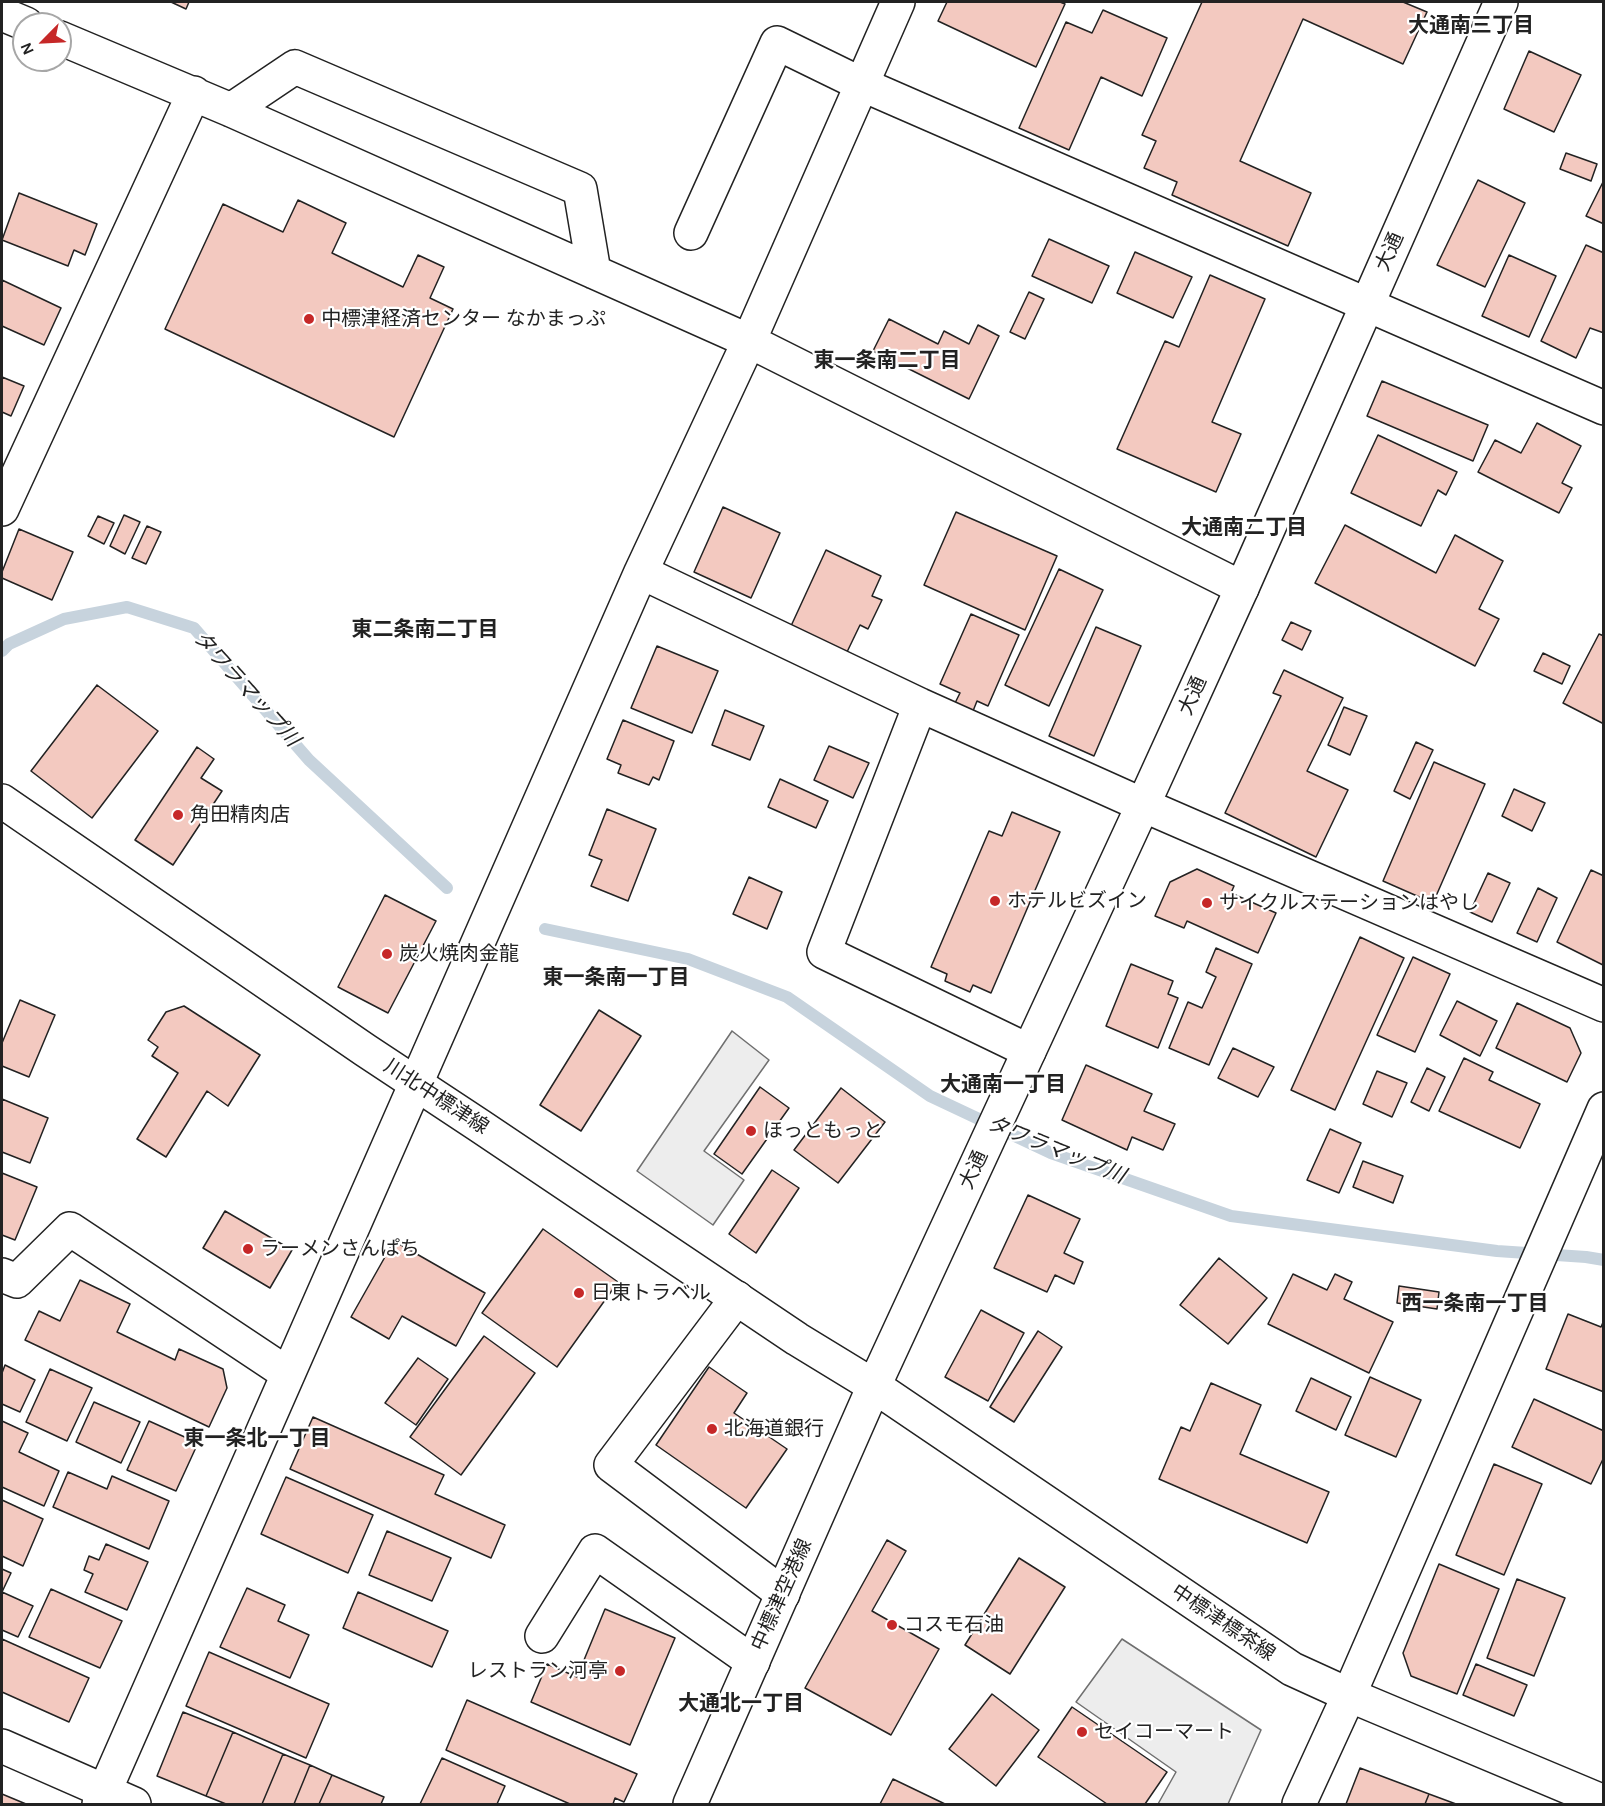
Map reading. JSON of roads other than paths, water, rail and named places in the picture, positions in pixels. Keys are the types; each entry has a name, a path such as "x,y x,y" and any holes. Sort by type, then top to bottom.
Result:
{"street":[{"path":"2,1746 113,1800 288,1374 641,572 749,341 898,2"},
{"name":"大通","path":"874,1386 1242,588 1501,2"},
{"path":"72,43 194,93 749,341 1242,588"},
{"path":"691,233 777,43 861,84 1604,408"},
{"path":"231,110 295,67 580,189 594,272"},
{"path":"2,509 194,93"},
{"path":"641,572 920,705 1143,805 1604,1005"},
{"path":"920,705 824,952 1029,1051"},
{"name":"川北中標津線","path":"2,801 417,1085 797,1339 874,1386"},
{"path":"1299,1804 1349,1695 1604,1109"},
{"path":"2,1275 16,1281 70,1229 288,1374"},
{"path":"737,1298 611,1465 783,1594"},
{"name":"中標津空港線","path":"690,1804 874,1386"},
{"name":"中標津標茶線","path":"874,1386 1292,1669 1604,1802"},
{"path":"542,1636 595,1551 753,1662"}],"waterway":[{"name":"タワラマップ川","path":"2,651 9,644 64,619 127,607 194,628 309,760 447,888"},
{"name":"タワラマップ川","path":"545,929 688,959 787,997 930,1096 1051,1153 1231,1216 1497,1251 1604,1260"}],"place":[{"name":"中標津経済センター なかまっぷ","path":"309,319"},
{"name":"角田精肉店","path":"178,815"},
{"name":"ホテルビズイン","path":"995,901"},
{"name":"サイクルステーションはやし","path":"1207,903"},
{"name":"炭火焼肉金龍","path":"387,954"},
{"name":"ほっともっと","path":"751,1131"},
{"name":"ラーメンさんぱち","path":"248,1249"},
{"name":"日東トラベル","path":"579,1293"},
{"name":"北海道銀行","path":"712,1429"},
{"name":"コスモ石油","path":"892,1625"},
{"name":"レストラン河亭","path":"620,1671"},
{"name":"セイコーマート","path":"1082,1732"}],"district":[{"name":"大通南三丁目","path":"1471,26"},
{"name":"東一条南二丁目","path":"887,361"},
{"name":"大通南二丁目","path":"1244,528"},
{"name":"東二条南二丁目","path":"425,630"},
{"name":"東一条南一丁目","path":"616,978"},
{"name":"大通南一丁目","path":"1003,1085"},
{"name":"西一条南一丁目","path":"1475,1304"},
{"name":"東一条北一丁目","path":"257,1439"},
{"name":"大通北一丁目","path":"741,1704"}]}
